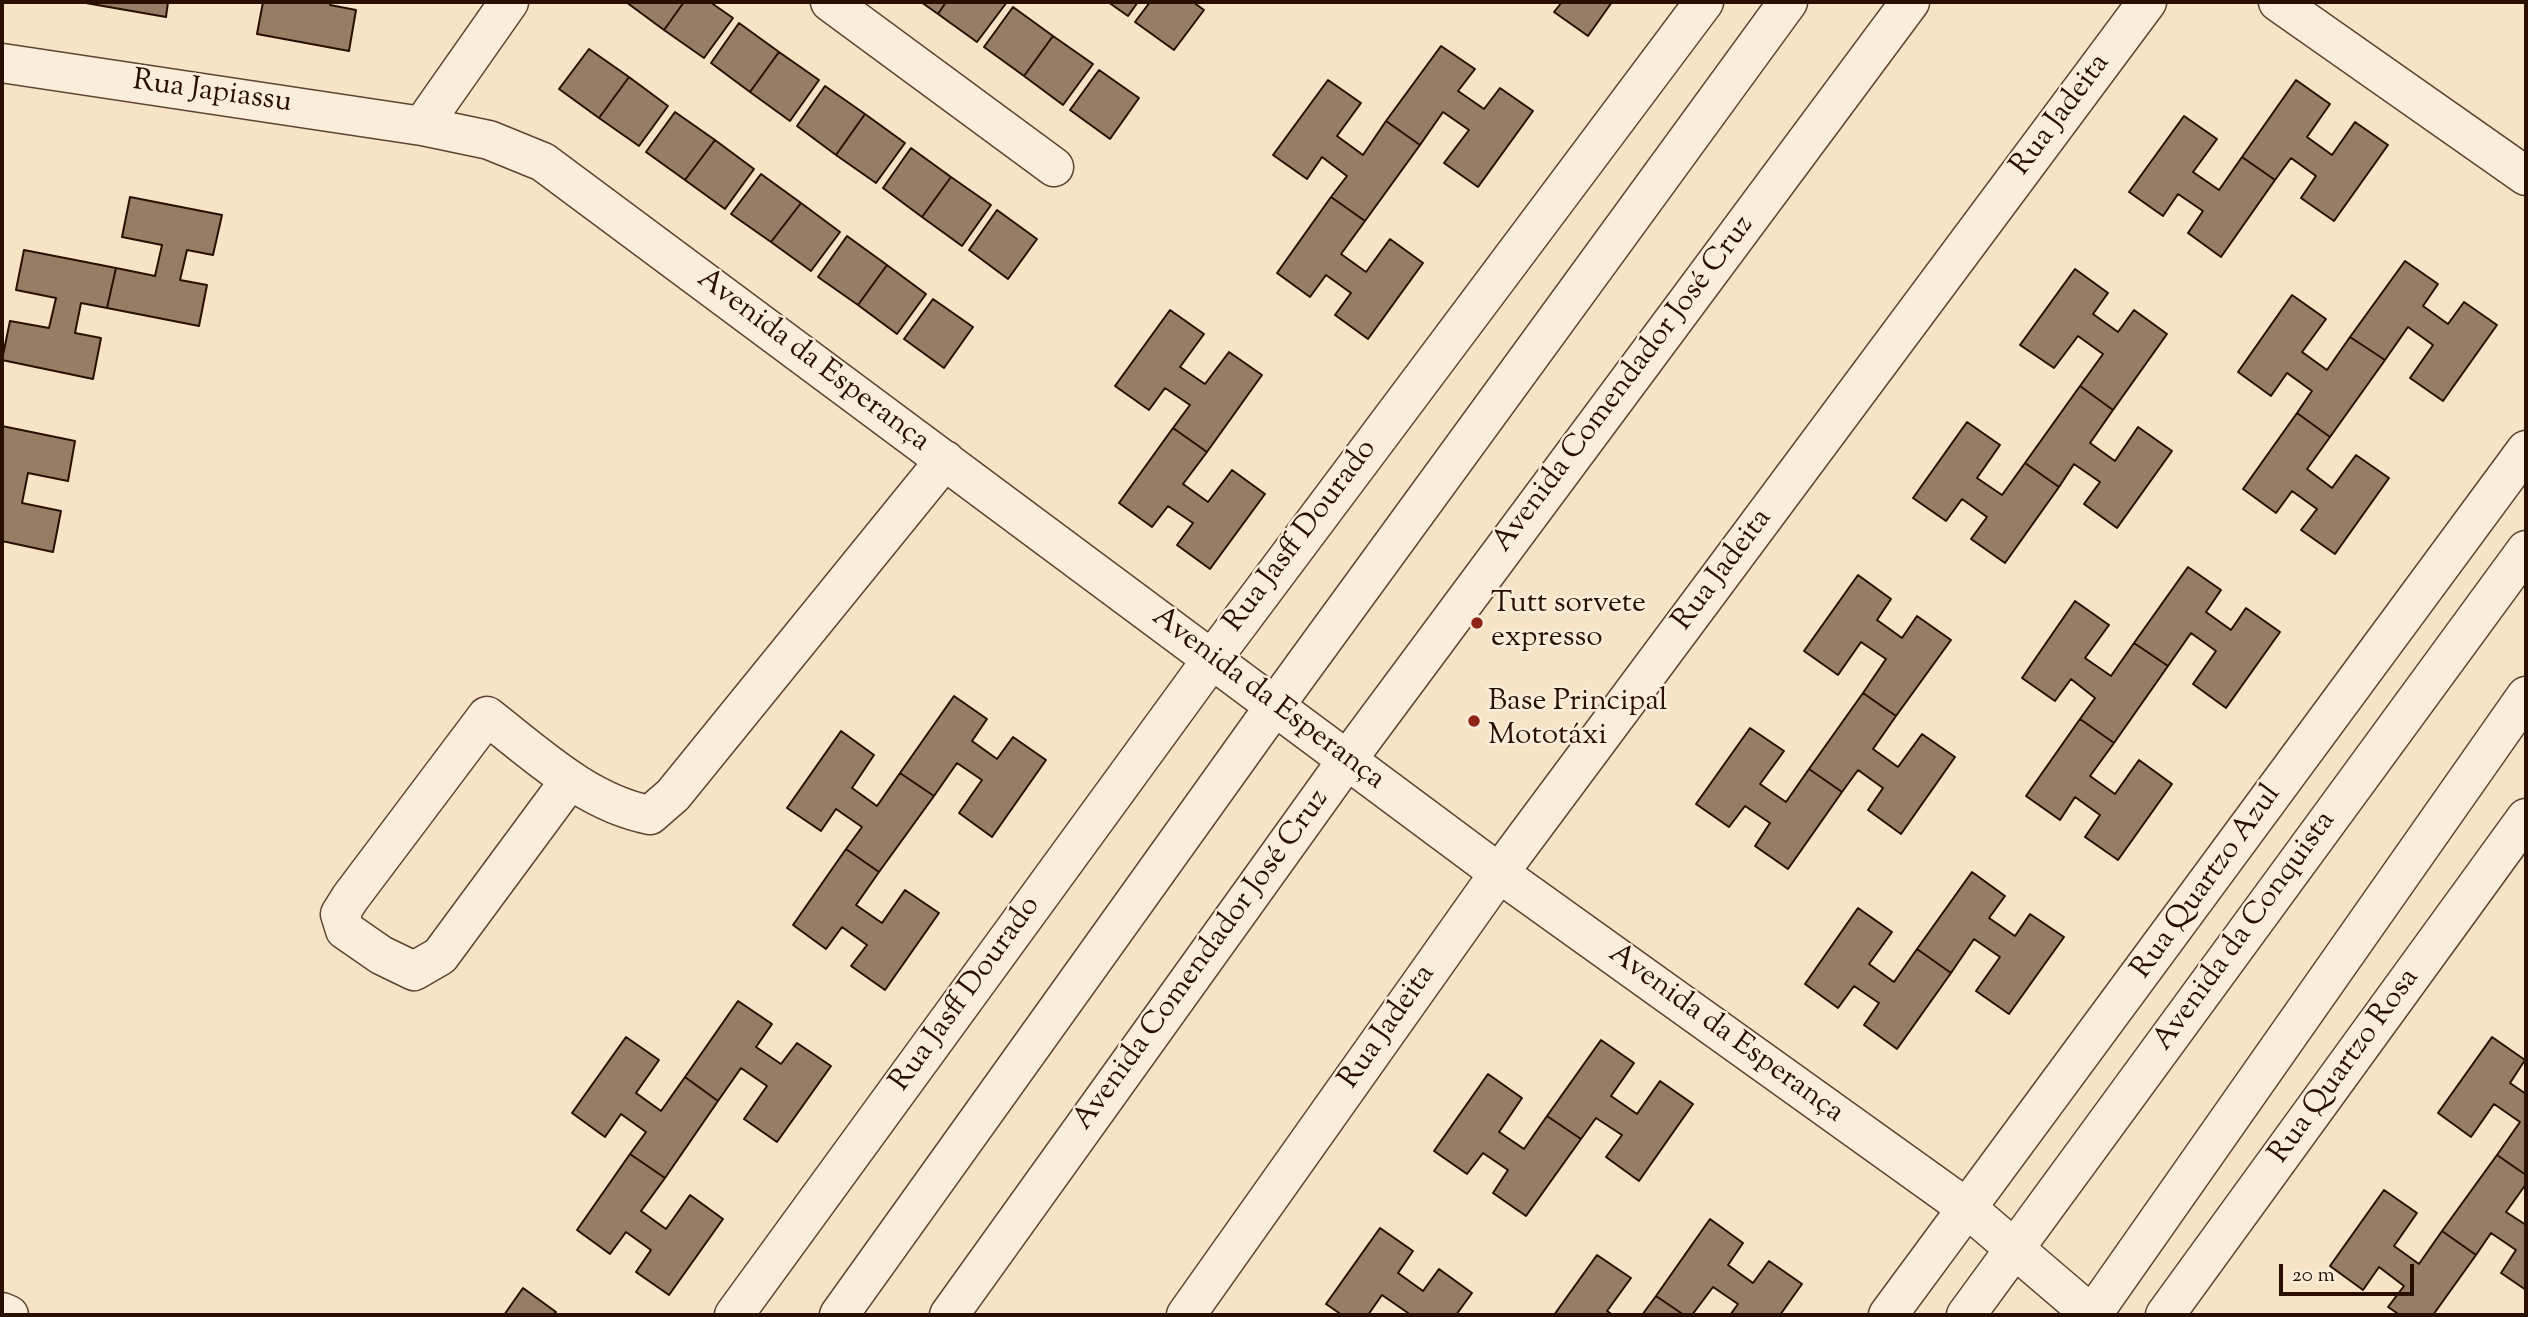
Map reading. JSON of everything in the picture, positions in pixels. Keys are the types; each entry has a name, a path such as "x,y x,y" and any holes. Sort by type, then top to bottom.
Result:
{"street":[{"path":"422,126 509,2"},
{"path":"830,2 1054,167"},
{"name":"Rua Jasff Dourado","path":"734,1315 1212,659 1704,2"},
{"path":"839,1315 1274,707 1788,2"},
{"name":"Avenida Comendador José Cruz","path":"948,1315 1347,760 1910,2"},
{"name":"Rua Jadeita","path":"1186,1315 1499,873 2147,2"},
{"path":"2278,2 2526,176"},
{"name":"Rua Japiassu","path":"2,63 422,126"},
{"name":"Avenida da Esperança","path":"422,126 489,140 543,162 1499,873 1968,1209 2092,1315"},
{"name":"Rua Quartzo Azul","path":"1888,1315 2526,450"},
{"path":"570,780 440,956 414,971 381,955 345,930 340,914 350,898 487,716 570,780 626,810 650,815 673,794 945,460"},
{"name":"Avenida da Conquista","path":"1966,1315 2526,550"},
{"path":"2092,1315 2526,696"},
{"name":"Rua Quartzo Rosa","path":"2165,1315 2526,818"},
{"path":"2,1312 9,1315"}],"building":[{"path":"80,2 168,2 166,17"},
{"path":"263,2 331,2 330,5 356,10 349,51 257,34"},
{"path":"626,2 684,2 664,30"},
{"path":"684,2 710,2 733,18 704,58 664,30"},
{"path":"921,2 946,2 938,14"},
{"path":"946,2 1007,2 977,42 938,14"},
{"path":"1108,2 1138,2 1128,16"},
{"path":"1150,2 1193,2 1204,10 1174,50 1135,22"},
{"path":"1562,2 1612,2 1588,36 1554,12"},
{"path":"1013,7 1053,36 1024,76 984,47"},
{"path":"739,23 779,52 750,92 711,63"},
{"path":"1053,36 1093,64 1063,105 1024,76"},
{"path":"1441,46 1475,69 1458,91 1484,109 1500,88 1533,111 1478,187 1444,163 1469,130 1443,112 1420,145 1386,121"},
{"path":"589,49 629,77 599,118 559,89"},
{"path":"779,52 819,80 790,121 750,92"},
{"path":"1099,70 1139,98 1110,139 1070,110"},
{"path":"629,77 668,106 639,146 599,118"},
{"path":"1328,80 1361,103 1337,136 1363,155 1386,121 1420,145 1365,221 1331,197 1347,176 1322,157 1307,179 1273,155"},
{"path":"2296,80 2330,104 2307,137 2332,155 2355,122 2388,145 2334,221 2301,198 2316,176 2291,158 2275,180 2242,157"},
{"path":"825,86 865,114 836,155 797,126"},
{"path":"675,112 715,140 685,180 646,152"},
{"path":"865,114 905,143 876,183 836,155"},
{"path":"2184,116 2217,139 2193,172 2219,190 2242,157 2275,180 2221,257 2188,233 2203,211 2178,194 2163,216 2129,192"},
{"path":"715,140 754,169 725,209 685,180"},
{"path":"911,148 951,177 922,217 883,188"},
{"path":"761,174 801,203 771,242 731,214"},
{"path":"951,177 991,205 962,246 922,217"},
{"path":"130,197 222,215 213,255 187,250 180,280 207,285 199,326 107,308 116,268 155,276 162,245 122,237"},
{"path":"1331,197 1365,221 1341,254 1366,272 1390,239 1423,263 1368,339 1335,315 1351,293 1326,275 1310,297 1277,273"},
{"path":"801,203 840,232 811,271 771,242"},
{"path":"997,210 1037,239 1008,279 969,250"},
{"path":"847,236 887,265 858,305 818,277"},
{"path":"24,250 116,268 107,308 81,303 75,333 101,338 93,379 2,360 10,321 49,328 56,298 16,290"},
{"path":"2405,261 2438,284 2423,306 2448,324 2464,302 2497,325 2443,401 2410,378 2433,345 2408,327 2385,360 2350,337"},
{"path":"887,265 926,294 897,334 858,305"},
{"path":"2075,269 2108,293 2093,314 2118,332 2134,310 2167,334 2113,410 2080,386 2103,354 2078,336 2054,368 2020,345"},
{"path":"2292,295 2326,319 2302,352 2327,370 2350,337 2385,360 2330,437 2297,413 2312,391 2287,373 2271,396 2238,372"},
{"path":"933,299 973,327 944,368 904,339"},
{"path":"1170,310 1204,334 1180,367 1205,384 1229,352 1262,375 1207,452 1173,428 1190,405 1165,388 1149,410 1115,386"},
{"path":"2080,386 2113,410 2090,443 2115,461 2138,427 2172,451 2117,528 2084,504 2100,482 2074,464 2059,487 2025,463"},
{"path":"2297,413 2330,437 2307,469 2332,488 2356,455 2389,478 2335,554 2301,530 2317,509 2292,491 2276,513 2243,489"},
{"path":"1967,422 2000,445 1977,478 2002,495 2025,463 2059,487 2005,563 1971,539 1987,517 1962,499 1946,521 1913,498"},
{"path":"2,426 75,441 68,481 28,473 22,503 61,511 53,552 2,541"},
{"path":"1173,428 1207,452 1183,484 1208,502 1232,470 1265,494 1210,569 1177,545 1193,523 1168,506 1152,527 1119,503"},
{"path":"2188,567 2221,590 2206,612 2231,630 2246,608 2280,632 2226,708 2193,684 2216,651 2191,633 2168,666 2134,643"},
{"path":"1858,575 1891,599 1877,620 1902,638 1917,616 1951,640 1896,716 1863,693 1886,659 1861,642 1838,675 1804,651"},
{"path":"2075,601 2109,625 2085,658 2111,676 2134,643 2168,666 2114,743 2080,719 2095,698 2071,679 2055,701 2022,678"},
{"path":"1863,693 1896,716 1873,749 1898,767 1922,734 1955,757 1901,834 1868,810 1883,788 1858,770 1842,792 1809,769"},
{"path":"954,696 987,719 972,741 997,759 1013,737 1046,760 992,837 959,813 982,780 957,763 934,796 900,773"},
{"path":"2080,719 2114,743 2090,776 2115,794 2139,760 2172,784 2118,860 2085,837 2100,815 2075,797 2060,820 2026,796"},
{"path":"1750,728 1784,751 1760,784 1786,802 1809,769 1842,792 1788,869 1755,846 1770,823 1745,806 1729,827 1696,804"},
{"path":"841,731 874,755 852,788 877,806 900,773 934,796 879,872 846,849 862,827 836,809 821,831 787,808"},
{"path":"846,849 879,872 856,905 882,923 905,890 939,913 885,990 851,966 867,945 842,927 826,949 793,925"},
{"path":"1972,872 2005,896 1989,918 2015,936 2030,914 2064,937 2009,1014 1976,991 2000,957 1974,939 1951,973 1917,949"},
{"path":"1858,908 1892,932 1869,964 1894,982 1917,949 1951,973 1897,1049 1864,1025 1879,1003 1854,986 1838,1008 1805,984"},
{"path":"738,1001 772,1024 756,1047 781,1064 797,1043 831,1066 777,1142 744,1119 767,1086 741,1068 718,1101 685,1077"},
{"path":"626,1037 659,1060 636,1093 661,1111 685,1077 718,1101 665,1178 630,1154 646,1132 621,1114 605,1137 572,1113"},
{"path":"2492,1037 2525,1060 2510,1083 2526,1094 2526,1175 2497,1155 2520,1122 2494,1104 2471,1137 2438,1113"},
{"path":"1601,1040 1634,1063 1611,1096 1637,1114 1660,1081 1693,1104 1639,1181 1606,1157 1622,1135 1596,1118 1581,1139 1547,1116"},
{"path":"1488,1074 1522,1098 1499,1132 1524,1149 1547,1116 1581,1139 1526,1216 1493,1193 1508,1170 1483,1153 1467,1174 1434,1151"},
{"path":"630,1154 665,1178 641,1211 666,1229 690,1195 723,1219 669,1295 636,1272 651,1250 626,1232 610,1254 577,1230"},
{"path":"2497,1155 2526,1175 2526,1184 2506,1212 2526,1225 2526,1290 2501,1273 2516,1250 2491,1233 2476,1255 2442,1231"},
{"path":"2384,1190 2417,1213 2394,1246 2419,1264 2442,1231 2476,1255 2433,1315 2400,1315 2388,1307 2404,1286 2379,1267 2363,1290 2330,1266"},
{"path":"1710,1219 1743,1243 1728,1265 1753,1283 1769,1261 1802,1284 1780,1315 1730,1315 1738,1304 1713,1287 1692,1315 1684,1315 1656,1296"},
{"path":"1380,1228 1413,1251 1398,1273 1423,1291 1439,1269 1472,1293 1456,1315 1406,1315 1408,1313 1382,1295 1368,1315 1342,1315 1326,1304"},
{"path":"1597,1255 1631,1278 1607,1311 1613,1315 1554,1315"},
{"path":"523,1288 556,1312 553,1315 504,1315"},
{"path":"1656,1296 1684,1315 1642,1315"}],"place":[{"name":"Tutt sorvete expresso","path":"1477,623"},
{"name":"Base Principal Mototáxi","path":"1474,721"}]}
